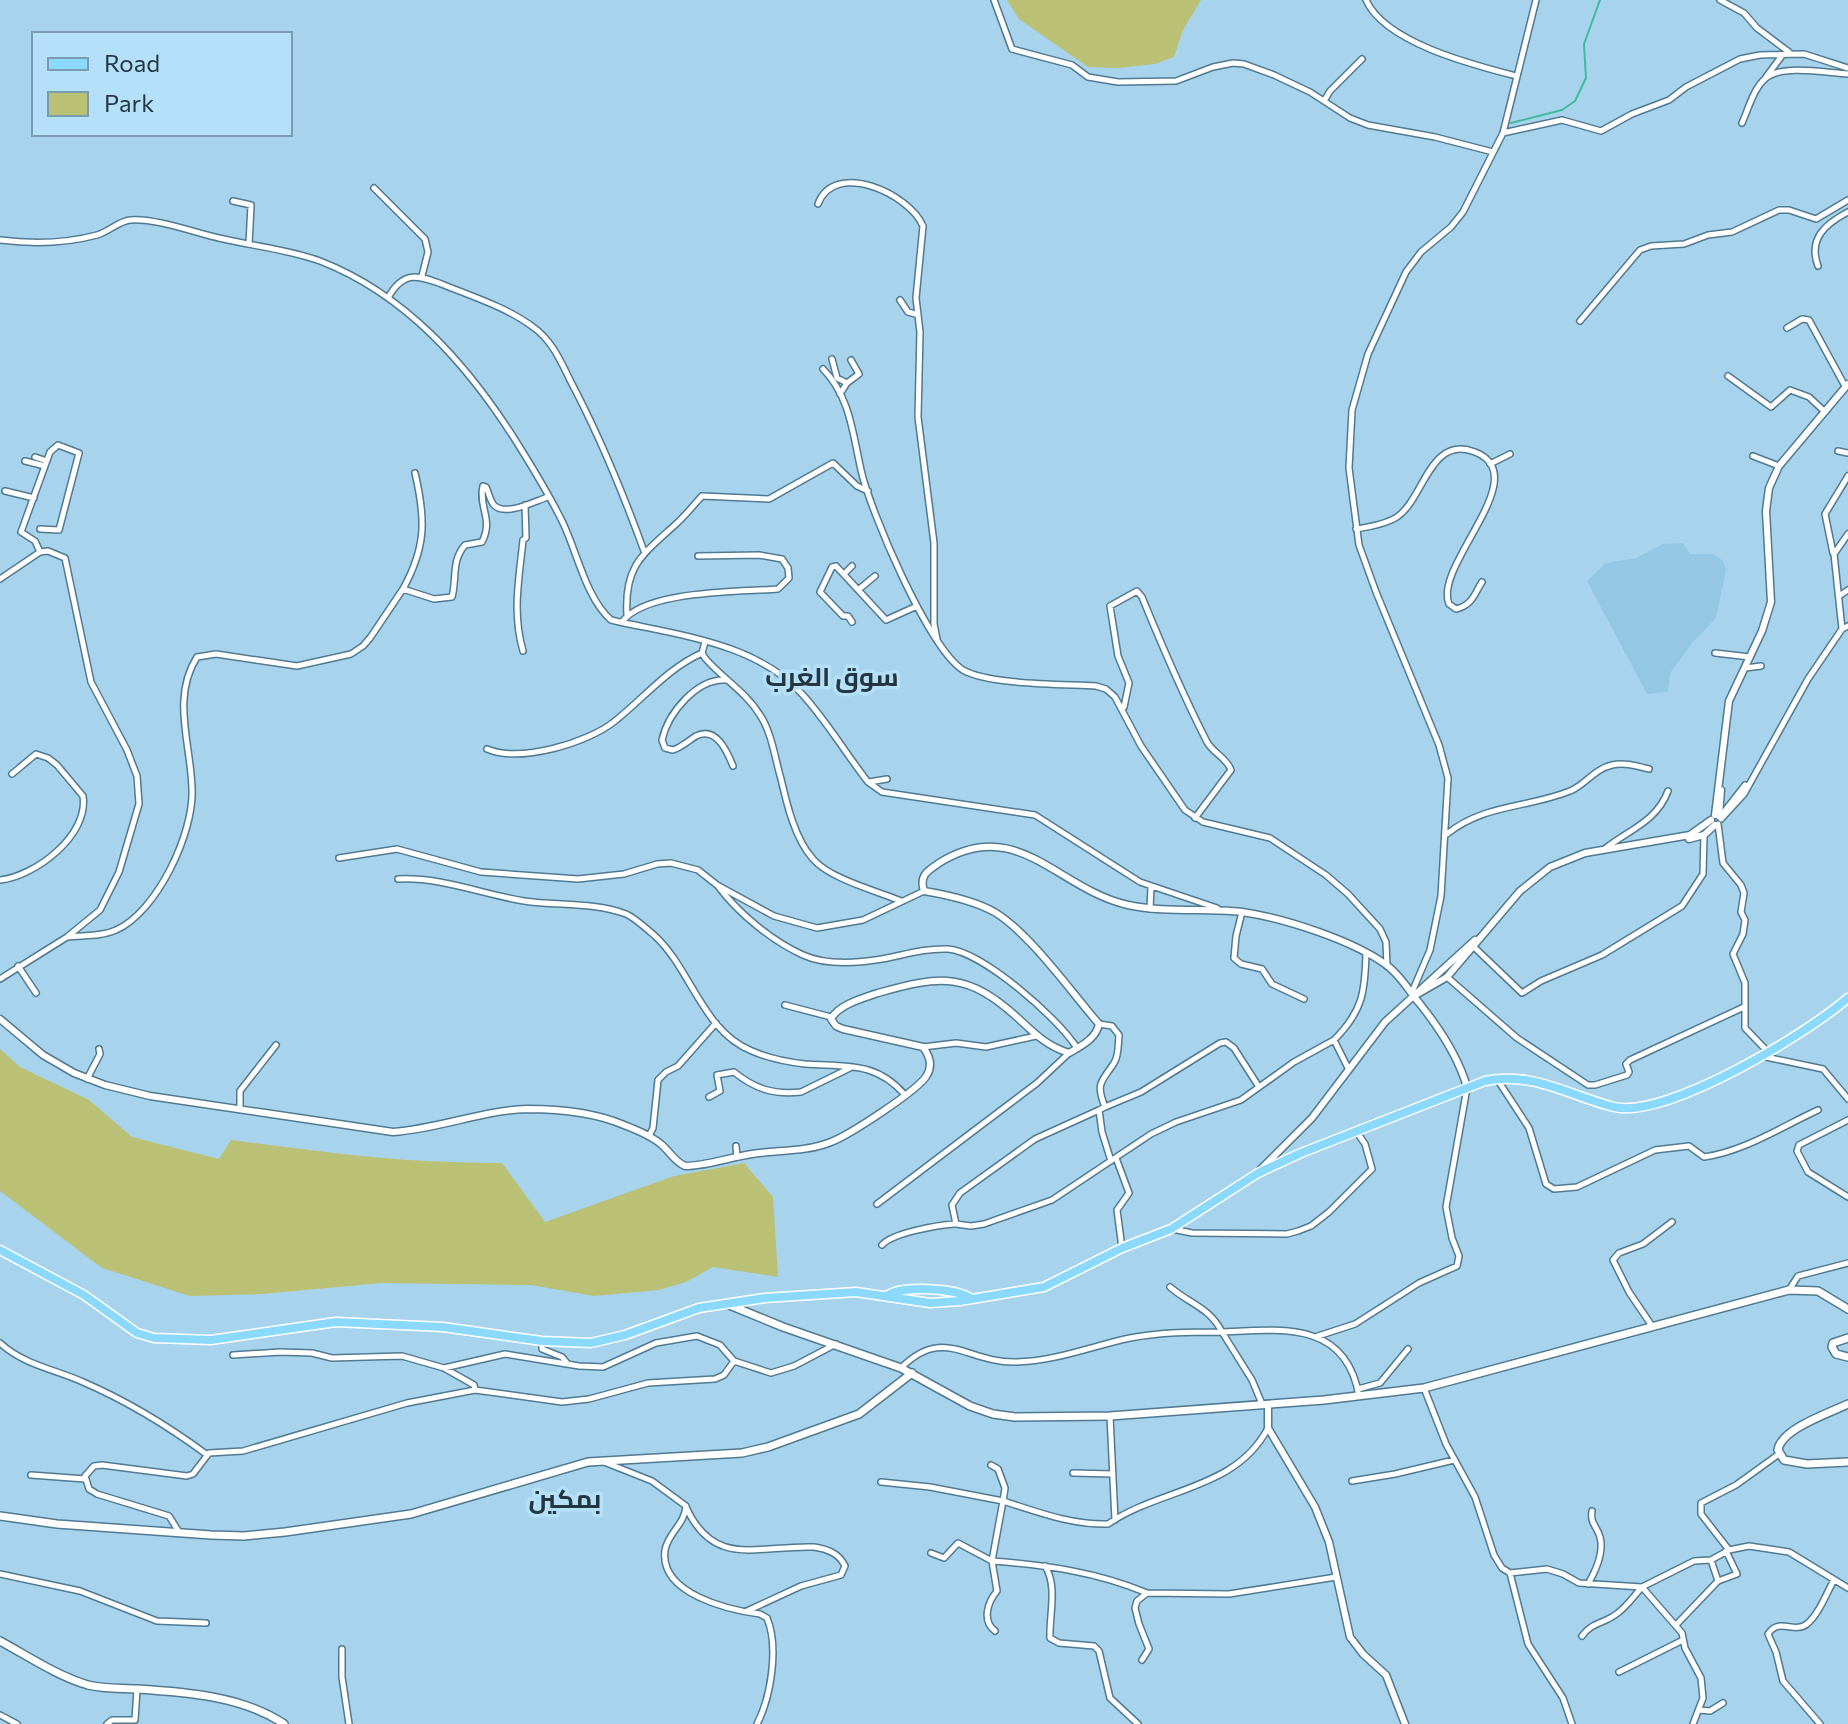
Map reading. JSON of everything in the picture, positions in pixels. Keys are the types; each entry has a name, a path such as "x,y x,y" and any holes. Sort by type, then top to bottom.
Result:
{"main road":[{"path":"0,1250 84,1295 137,1333 154,1338 211,1340 336,1322 443,1327 582,1344 603,1341 680,1314 725,1304 816,1293 856,1292 927,1303 970,1298 1044,1287 1122,1248 1171,1229 1258,1173 1356,1130 1467,1087 1511,1077 1539,1082 1617,1108 1669,1099 1764,1054 1848,998"},
{"path":"887,1296 899,1289 953,1291 970,1298"},
{"path":"725,1304 901,1368 957,1400 993,1414 1015,1417 1110,1416 1424,1388 1789,1290 1818,1291 1848,1309"},
{"path":"927,1303 928,1291"},
{"path":"1848,1338 1833,1343 1832,1347 1836,1354 1848,1357"},
{"path":"0,1516 57,1524 244,1536 354,1524 439,1507 566,1467 603,1461 742,1453 768,1447 859,1414 912,1373"},
{"path":"1848,1404 1783,1437 1778,1445 1779,1454 1784,1460 1794,1463 1848,1462"},
{"path":"0,1641 43,1665 87,1684 110,1689 196,1694 273,1716 284,1724"}],"street":[{"path":"994,0 1012,49 1072,65 1088,77 1118,82 1176,81 1199,71 1238,63 1278,76 1350,118 1368,125 1435,137 1493,152"},
{"path":"1366,0 1374,13 1385,22 1437,54 1516,76"},
{"path":"1413,994 1430,950 1441,896 1448,778 1439,745 1376,592 1356,529 1349,468 1352,410 1368,354 1406,272 1421,252 1451,227 1463,212 1503,133 1536,0"},
{"path":"1720,0 1744,13 1757,28 1789,53"},
{"path":"1742,123 1770,68 1782,56 1789,53 1810,54 1848,71"},
{"path":"1503,133 1562,120 1601,131 1669,100 1686,87 1736,60 1760,55 1782,56"},
{"path":"1324,101 1362,59"},
{"path":"1765,78 1780,71 1848,71"},
{"path":"818,204 825,189 832,186 866,184 889,193 905,204 923,226 916,298 920,332 918,417 934,543 934,624 938,642"},
{"path":"374,188 425,239 428,252 422,276"},
{"path":"1580,321 1640,250 1684,244 1708,235 1732,232 1779,210 1816,219 1848,200"},
{"path":"233,201 251,205 249,244"},
{"path":"1818,266 1814,254 1816,239 1825,228 1848,212"},
{"path":"0,240 51,241 94,236 128,219 182,228 322,262 360,280 413,317 474,379 548,497 584,575 611,620 705,642 756,659 801,692 874,788 894,796 1035,815 1151,887 1226,911"},
{"path":"388,298 395,285 403,279 422,276 533,326 547,340 599,433 644,551"},
{"path":"900,300 908,312 915,314"},
{"path":"1787,328 1802,319 1809,320 1847,385 1779,466 1769,488 1766,511 1771,602 1729,701 1717,819 1723,863 1744,893 1741,912 1745,920 1743,934 1733,954 1745,983 1745,1028 1764,1054 1817,1066 1848,1099"},
{"path":"832,359 837,378 847,383"},
{"path":"840,394 847,383 859,374 851,360"},
{"path":"823,369 847,408 868,491 917,606 938,642 957,665 970,673 1017,682 1102,687 1111,692 1185,810 1203,822 1270,838 1326,875 1377,923 1386,942 1387,966"},
{"path":"1728,376 1771,407 1787,391 1795,390 1809,397 1824,411"},
{"path":"40,529 59,530 79,453 58,445 50,452 21,532 35,541 40,552"},
{"path":"1356,529 1400,515 1432,464 1455,450 1469,450 1483,456 1490,464 1495,475 1493,491 1481,519 1450,572 1446,592 1449,604 1456,609 1466,605 1472,601 1482,582"},
{"path":"1838,451 1848,453"},
{"path":"1490,464 1510,454"},
{"path":"1753,456 1779,466"},
{"path":"35,457 46,464"},
{"path":"25,461 46,464"},
{"path":"627,615 627,582 644,551 707,495 720,499 769,499 833,463 857,486 868,491"},
{"path":"67,937 113,932 130,922 163,880 188,826 192,804 182,704 187,677 197,657 216,654 297,666 351,654 370,638 416,565 423,534 421,500 415,473"},
{"path":"1258,1173 1306,1124 1385,1022 1480,937 1540,873 1576,856 1606,848 1690,835 1736,804 1808,679 1845,628 1825,514 1848,476"},
{"path":"403,589 434,599 452,597 459,551 465,545 482,542 486,534 488,522 482,505 483,486 499,509 548,497"},
{"path":"5,491 34,498"},
{"path":"523,651 515,611 523,540 526,538 525,505"},
{"path":"1834,554 1848,534"},
{"path":"0,579 40,552 56,553 65,558 69,565 91,682 127,750 137,776 139,798 119,872 98,913 67,937 0,979"},
{"path":"622,622 627,615 669,598 778,589 789,578 785,563 774,557 698,556"},
{"path":"852,622 820,592 832,567 836,566 886,620 917,606"},
{"path":"844,574 852,566"},
{"path":"858,590 875,576"},
{"path":"1839,596 1848,590"},
{"path":"1124,710 1129,683 1118,656 1110,606 1137,591 1210,747 1230,765 1230,774 1195,818"},
{"path":"487,749 512,755 544,750 613,724 673,670 702,653 705,642"},
{"path":"702,653 745,696 767,729 786,799 812,859 828,870 901,901"},
{"path":"1715,653 1750,657"},
{"path":"1744,669 1761,666"},
{"path":"726,680 711,681 688,697 676,710 662,740 665,748 673,750 701,734 708,734 723,745 733,766"},
{"path":"0,880 19,876 52,857 74,831 83,810 83,796 48,758 36,754 12,774"},
{"path":"1446,834 1481,813 1575,790 1590,775 1608,766 1627,764 1649,769"},
{"path":"868,782 887,779"},
{"path":"1606,848 1649,819 1663,805 1668,791"},
{"path":"1474,947 1522,993 1541,981 1598,957 1685,903 1703,874 1704,835 1717,819"},
{"path":"1661,840 1704,835"},
{"path":"901,1368 925,1349 939,1347 950,1347 990,1360 1015,1362 1059,1358 1154,1335 1262,1330 1318,1336 1355,1324 1419,1283 1457,1266 1459,1256 1446,1207 1467,1087 1444,1037 1413,994 1387,966 1366,953 1286,922 1242,912 1150,909 1107,898 1037,859 993,845 963,850 935,866 925,873 921,883 924,891"},
{"path":"339,858 397,849 421,853 481,872 578,879 624,874 671,863 698,870 750,919 787,947 805,956 851,962 930,949 967,953 990,967 1052,1018 1077,1048"},
{"path":"398,879 426,879 522,901 594,907 631,916 655,936 716,1023 737,1043 750,1051 791,1062 853,1066 885,1076 905,1095"},
{"path":"717,885 774,916 817,928 863,920 924,891 976,904 996,914 1043,959 1099,1024 1112,1026 1119,1035 1115,1062 1101,1080 1100,1094 1102,1132 1129,1193 1117,1210 1122,1248"},
{"path":"1150,909 1151,887"},
{"path":"1242,912 1234,958 1241,964 1262,969 1272,984 1304,999"},
{"path":"1413,994 1447,977 1480,937"},
{"path":"882,1245 888,1238 956,1224 984,1224 1052,1200 1151,1134 1241,1100 1294,1062 1334,1040 1360,1006 1364,993 1366,953"},
{"path":"18,966 36,993"},
{"path":"1447,977 1517,1038 1588,1085 1627,1075 1626,1064 1630,1060 1744,1007"},
{"path":"831,1017 870,996 921,981 941,979 963,983 994,997 1047,1045 1069,1053"},
{"path":"785,1005 831,1017 836,1026 843,1029 923,1047 956,1043 986,1047 1036,1036"},
{"path":"0,1019 43,1055 87,1079 134,1093 393,1132 419,1130 527,1109 606,1119 649,1136 685,1166 833,1142 920,1084 930,1068 930,1060 923,1047"},
{"path":"649,1136 653,1128 658,1080 683,1061 716,1023"},
{"path":"877,1204 1037,1083 1069,1053 1095,1035 1099,1024"},
{"path":"1334,1040 1348,1068"},
{"path":"956,1224 952,1205 960,1193 1035,1139 1141,1092 1220,1043 1226,1042 1234,1048 1259,1087"},
{"path":"240,1108 240,1091 276,1045"},
{"path":"87,1079 100,1054 99,1049"},
{"path":"709,1097 720,1091 717,1075 734,1072 761,1090 791,1093 801,1092 853,1066"},
{"path":"1497,1078 1529,1128 1546,1184 1554,1189 1577,1187 1655,1150 1689,1146 1704,1157 1710,1156 1741,1146 1818,1110"},
{"path":"1848,1120 1799,1145 1797,1151 1808,1172 1848,1197"},
{"path":"1171,1229 1192,1233 1287,1234 1311,1226 1372,1169 1365,1144 1356,1130"},
{"path":"736,1146 737,1157"},
{"path":"1652,1326 1613,1260 1619,1253 1643,1244 1672,1222"},
{"path":"1789,1290 1798,1276 1848,1263"},
{"path":"1170,1287 1213,1315 1265,1404 1268,1428 1315,1507 1329,1542 1350,1637 1386,1675 1405,1724"},
{"path":"444,1368 505,1354 567,1364 608,1366 647,1346 686,1336 709,1339 720,1345 734,1361 771,1373 782,1372 836,1343"},
{"path":"1318,1336 1346,1358 1359,1392 1380,1383 1408,1349"},
{"path":"542,1341 542,1349 562,1357 567,1364"},
{"path":"0,1343 26,1362 80,1380 107,1393 206,1454 243,1451 407,1403 475,1390 571,1402 648,1383 715,1379 724,1375 734,1361"},
{"path":"233,1355 280,1352 312,1353 332,1358 396,1356 444,1368 474,1385 475,1390"},
{"path":"1424,1388 1454,1460 1475,1497 1494,1555 1502,1568 1510,1573 1547,1569 1588,1584 1642,1587 1682,1633 1702,1683 1703,1698 1693,1724"},
{"path":"1110,1416 1115,1520"},
{"path":"881,1482 930,1487 1003,1501 1086,1525 1108,1524 1235,1467 1257,1449 1268,1428"},
{"path":"179,1532 169,1516 97,1494 89,1489 85,1479 89,1470 102,1465 187,1476 193,1474 206,1454"},
{"path":"1676,1625 1718,1581 1737,1574 1727,1551 1701,1514 1701,1503 1736,1485 1779,1454"},
{"path":"1352,1481 1454,1460"},
{"path":"603,1461 652,1481 686,1506 699,1531 724,1548 814,1547 826,1549 842,1560 845,1566 841,1575 801,1586 746,1612"},
{"path":"991,1465 998,1469 1005,1488 992,1561 997,1591 991,1597 986,1619 995,1631"},
{"path":"1073,1473 1113,1474"},
{"path":"31,1475 85,1479"},
{"path":"686,1506 685,1517 671,1535 665,1550 670,1571 687,1589 707,1603 767,1618 771,1635 771,1684 766,1707 756,1724"},
{"path":"1588,1584 1597,1565 1600,1540 1591,1520 1592,1511"},
{"path":"931,1553 944,1558 958,1543 992,1561 1045,1565 1114,1579 1147,1593 1229,1594 1336,1577"},
{"path":"1582,1636 1592,1625 1621,1611 1642,1587 1694,1561 1711,1560 1727,1551 1749,1546 1780,1549 1806,1561 1848,1588"},
{"path":"1711,1560 1718,1581"},
{"path":"1045,1565 1052,1588 1050,1638 1059,1643 1088,1644 1099,1651 1110,1698 1138,1724"},
{"path":"1510,1573 1528,1644 1563,1698 1572,1724"},
{"path":"0,1574 92,1595 157,1621 206,1623"},
{"path":"1820,1724 1783,1681 1768,1634 1775,1626 1805,1626 1834,1580"},
{"path":"1142,1660 1149,1649 1135,1608 1137,1601 1147,1593"},
{"path":"1619,1672 1683,1640"},
{"path":"342,1649 342,1677 349,1724"},
{"path":"107,1724 112,1720 135,1722 137,1689"},
{"path":"1699,1710 1710,1711 1723,1703"},
{"path":"0,1715 17,1724"}],"shaded area":[{"path":"1683,543 1690,554 1713,554 1723,561 1726,570 1716,618 1670,673 1668,692 1647,694 1587,581 1606,563 1636,558 1663,544"}],"green space":[{"path":"1007,0 1201,0 1183,30 1174,57 1155,64 1118,68 1088,67 1019,19"},
{"path":"0,1049 20,1067 89,1100 132,1137 219,1159 231,1140 400,1159 502,1163 545,1222 674,1176 744,1163 773,1197 778,1277 713,1267 686,1282 658,1290 594,1296 531,1285 381,1283 262,1294 190,1296 102,1268 0,1191"}],"waterway":[{"path":"1511,123 1562,110 1575,101 1586,78 1584,44 1600,0"}],"district":[{"name":"سوق الغرب","path":"832,677"},
{"name":"بمكين","path":"565,1499"}]}
